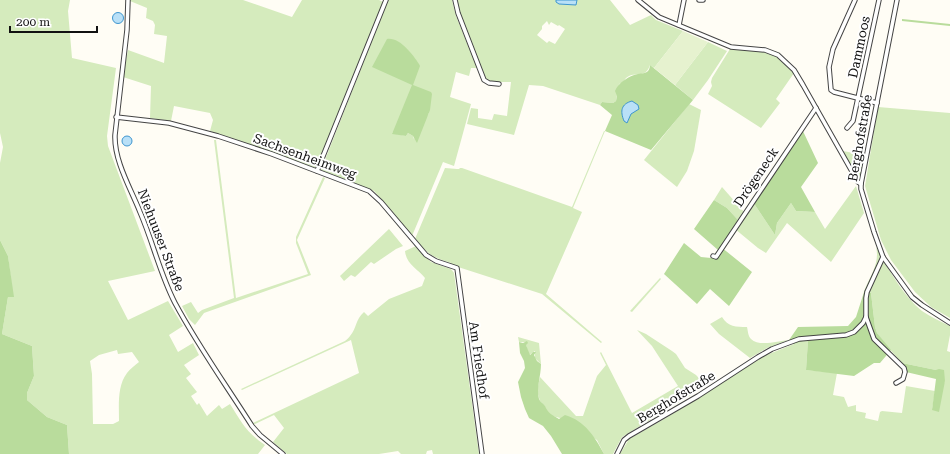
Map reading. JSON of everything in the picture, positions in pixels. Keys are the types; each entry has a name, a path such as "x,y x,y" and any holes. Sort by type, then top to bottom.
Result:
{"street":[{"name":"Niehuuser Straße","path":"128,0 127,30 116,117 114,144 116,152 175,302 204,354 252,426 260,435 284,454"},
{"path":"317,171 386,0"},
{"path":"454,0 484,80 489,84 499,84"},
{"path":"638,0 660,17 731,47 765,50 778,55 794,70 858,182 861,184"},
{"path":"679,25 684,0"},
{"name":"Dammoos","path":"855,0 833,50 829,67 831,90 876,103"},
{"name":"Dammoos","path":"847,128 853,121 879,0"},
{"name":"Berghofstraße","path":"897,0 861,184 865,206 883,257 912,297 950,323"},
{"name":"Drögeneck","path":"713,256 716,257 749,205 816,108"},
{"name":"Sachsenheimweg","path":"116,117 176,124 218,136 317,171 373,194 426,255 436,261 457,268"},
{"path":"883,257 867,292 866,317 874,339 904,368 905,372 903,379 896,383"},
{"name":"Am Friedhof","path":"457,268 482,454"},
{"name":"Berghofstraße","path":"616,454 624,440 629,436 698,396 772,349 799,339 851,333 858,329 866,317"}],"green space":[{"path":"0,0 70,0 68,11 72,58 116,68 107,136 108,146 155,271 108,281 128,320 168,301 183,326 169,335 178,352 193,343 199,355 184,365 191,374 186,378 197,392 191,396 197,405 199,403 207,416 219,405 222,409 230,404 241,422 265,445 258,454 69,454 67,425 47,417 27,400 27,393 34,376 32,346 2,334 8,297 13,297 8,256 0,240 0,163 3,147 0,133","holes":["117,350 118,354 132,352 139,362 127,373 124,378 119,396 119,421 113,424 93,424 92,374 90,361 99,355"]},
{"path":"130,0 243,0 292,17 302,0 379,0 383,2 316,168 210,131 213,120 210,113 174,106 171,121 150,118 151,86 123,77 128,50 164,63 167,36 154,34 155,25 153,21 146,18 147,8"},
{"path":"388,0 452,0 456,16 477,68 471,68 469,76 456,72 450,97 471,104 454,166 443,162 412,236 374,191 321,170","holes":["429,113 414,139 413,136 408,133 406,136 392,133"]},
{"path":"457,0 610,0 630,25 651,15 656,20 683,31 654,68 650,65 648,70 643,74 630,76 619,84 616,101 613,103 602,102 600,105 543,86 529,85 514,135 467,124 471,108 478,109 478,118 492,120 494,114 507,116 511,82 489,82 485,79 461,16","holes":["547,21 549,25 551,22 565,29 555,44 549,41 547,43 537,35"]},
{"path":"902,19 950,24 950,26 902,21"},
{"path":"683,31 708,42 675,85 654,68"},
{"path":"387,39 397,41 406,47 420,66 413,85 431,92 432,94 430,110 417,143 413,136 408,133 406,136 392,134 412,85 372,67"},
{"path":"708,42 727,51 693,100 675,85"},
{"path":"730,49 764,52 777,56 794,73 776,99 780,103 761,128 708,94 712,86 712,78"},
{"path":"650,65 693,100 651,150 605,131 612,115 600,105 602,102 613,103 616,101 617,96 615,91 619,85 631,76 647,72"},
{"path":"689,104 701,110 694,151 687,171 677,187 644,160"},
{"path":"878,107 950,113 950,318 931,307 915,292 891,260 881,240 865,186"},
{"path":"802,129 818,163 801,187 815,212 796,211 791,203 777,223 775,235 753,202"},
{"path":"604,131 573,208 582,212 546,294 602,342 601,343 542,294 455,266 431,255 415,239 445,168 462,168 572,207"},
{"path":"214,140 216,140 236,298 308,274 296,243 296,237 323,177 325,178 297,240 311,275 204,313 195,325 189,319 182,306 191,302 198,313 202,310 234,298"},
{"path":"843,151 864,155 860,179 857,179"},
{"path":"856,186 864,213 831,262 787,223 766,253 735,229 753,202 775,235 777,223 791,203 796,211 815,212 825,229"},
{"path":"722,187 744,212 738,220 727,208 714,200"},
{"path":"714,200 727,208 738,220 721,247 752,272 729,306 710,289 697,304 664,274 684,243 701,257 711,258 718,250 694,229"},
{"path":"389,229 403,246 374,264 371,262 355,277 351,275 344,281 340,276"},
{"path":"0,240 8,256 14,297 8,297 2,334 32,346 34,376 27,393 27,400 47,417 67,425 69,454 0,454"},
{"path":"416,246 431,262 451,269 454,273 479,454 433,454 432,450 427,451 426,454 401,454 398,451 379,454 287,454 273,442 284,428 274,415 253,425 253,423 359,373 351,340 242,390 241,389 345,341 352,333 359,318 364,312 368,316 389,299 422,286 425,278 410,263 405,251"},
{"path":"876,247 908,298 925,313 950,326 947,351 950,352 950,454 620,454 629,439 666,418 764,356 808,340 806,370 837,373 833,395 844,397 848,407 856,405 856,411 866,413 865,418 878,421 880,412 882,411 902,413 906,386 935,391 932,410 945,381 936,370 902,363 877,333 871,293 865,289 876,263"},
{"path":"660,278 661,279 632,312 630,311"},
{"path":"865,289 871,293 877,333 891,350 880,363 874,363 854,376 806,370 808,340 794,344 789,340 798,327 848,326 856,317"},
{"path":"722,317 730,325 747,327 751,339 759,343 789,340 767,348 750,358 719,334 710,324"},
{"path":"637,330 646,334 676,354 685,368 696,375 706,386 622,437 613,454 604,454 597,440 547,412 544,405 540,401 537,391 540,377 576,416 583,416 597,376 606,365 600,353 601,352 632,413 678,386 652,346"},
{"path":"518,337 539,343 541,364 535,358 535,351 529,355 525,342 519,342"},
{"path":"527,341 528,343 526,345 530,355 533,352 536,352 534,355 537,361 541,364 538,391 539,400 552,415 557,418 559,419 565,415 584,425 589,430 604,454 562,454 543,426 529,418 521,397 518,382 525,368 524,361 520,353 519,342 523,343"},
{"path":"902,363 936,370 944,370 945,381 939,412 932,410 936,379 906,372"}],"water":[{"path":"556,0 577,0 576,5 559,4"},
{"path":"118,12 122,14 124,18 122,22 118,24 114,22 112,18 114,14"},
{"path":"632,101 638,105 639,109 631,114 627,123 624,121 622,108 628,102"},
{"path":"127,136 132,141 127,146 122,141"}]}
